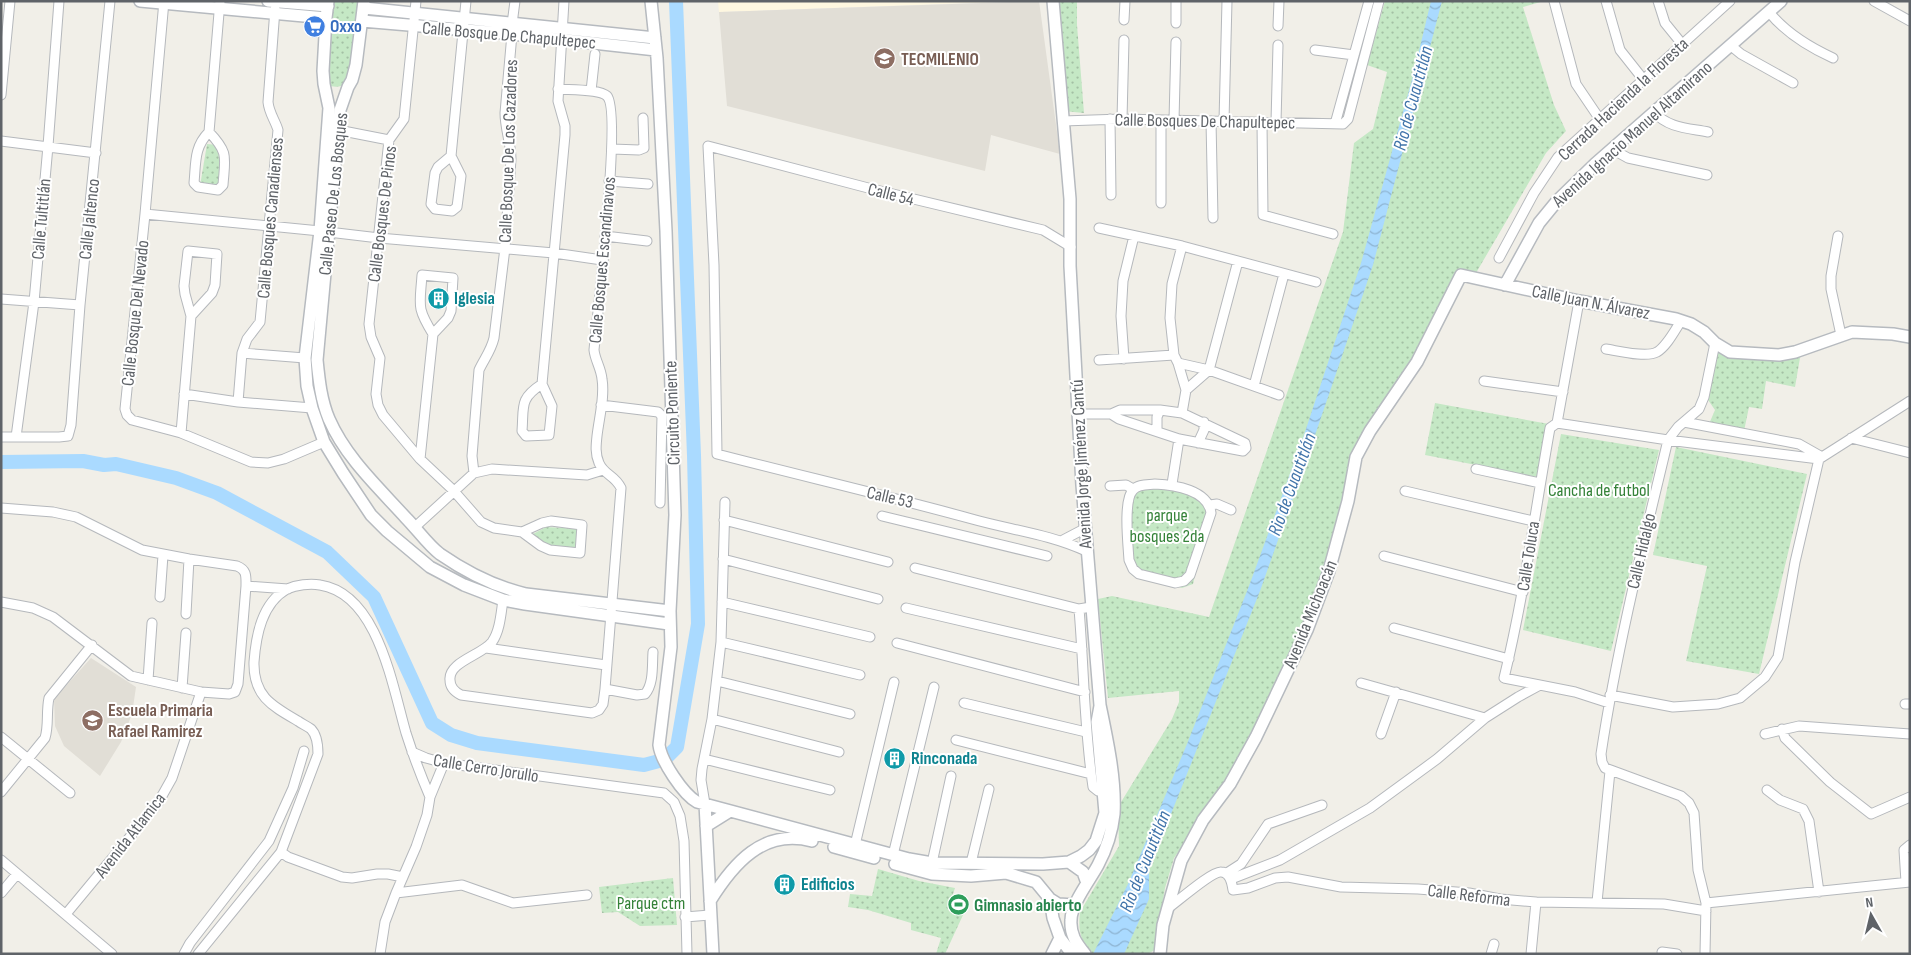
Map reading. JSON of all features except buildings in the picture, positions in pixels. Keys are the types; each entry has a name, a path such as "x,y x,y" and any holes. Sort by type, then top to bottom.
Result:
{"main road":[{"path":"140,1 275,8 327,8"},
{"path":"268,1 275,8"},
{"name":"Circuito Poniente","path":"651,1 656,50 666,231 675,515 669,624 671,647 659,745 660,754 687,795 697,802 892,855 932,863 1042,864"},
{"name":"Avenida Jorge Jiménez Cantú","path":"1053,1 1070,199 1070,266 1084,529 1100,706 1105,725 1114,814 1105,848 1070,917 1071,930 1075,942 1085,954"},
{"name":"Avenida Ignacio Manuel Altamirano","path":"1505,285 1533,233 1551,207 1614,147 1780,1"},
{"name":"Calle Bosque De Chapultepec","path":"364,5 464,19 512,29 562,34 655,38"},
{"name":"Calle Paseo De Los Bosques","path":"311,359 324,231 340,110 356,65 364,5"},
{"name":"Calle Paseo De Los Bosques","path":"324,231 329,108 324,84 327,8"},
{"name":"Calle Bosque De Chapultepec","path":"362,21 463,31 512,29"},
{"name":"Calle Bosque De Chapultepec","path":"562,34 656,50"},
{"path":"324,84 332,88 341,89 348,87"},
{"name":"Calle Juan N. Álvarez","path":"1461,275 1579,301 1682,320 1704,332 1715,343 1730,352 1779,355 1795,352 1852,332 1872,332 1910,337"},
{"name":"Avenida Michoacán","path":"1160,954 1167,909 1180,861 1203,820 1230,784 1252,744 1307,630 1329,571 1348,501 1356,457 1370,430 1418,362 1461,275"},
{"path":"311,359 307,386 312,408 324,442 372,515 393,537 430,567 464,585 503,600 610,611 670,611"},
{"path":"311,359 330,420 357,464 439,553 468,571 503,587 526,594 669,624"},
{"path":"343,473 357,464"},
{"path":"430,567 439,553"},
{"path":"1036,882 1036,875 1042,864 1068,862 1089,850 1096,841 1105,813 1097,722 1100,706"},
{"path":"706,804 713,954"},
{"path":"706,826 730,811"},
{"path":"710,901 725,876 739,861 759,847 779,840 800,838 932,874 971,876 1006,873 1036,882 1050,899 1058,904 1075,905"},
{"path":"1068,862 1083,872 1087,883"},
{"path":"1050,899 1053,918 1060,938 1072,954"},
{"path":"1052,954 1060,938"}],"street":[{"path":"1,95 10,1"},
{"name":"Calle Tultitlán","path":"16,437 34,302 48,146 58,1"},
{"name":"Calle Jaltenco","path":"16,437 68,436 71,424 80,305 110,1"},
{"name":"Calle Bosques De Pinos","path":"416,1 404,119 389,140 370,324 371,337 380,358 376,394 378,405 382,415 420,458"},
{"path":"451,156 438,167 435,173 431,204 435,209 452,211 456,206 461,176 451,156 466,1"},
{"name":"Calle Bosque De Los Cazadores","path":"474,472 472,456 479,370 482,361 492,350 505,248 511,147 505,125 505,113 515,1"},
{"path":"542,384 530,392 524,402 522,431 526,436 545,437 550,433 552,406 542,384 565,135 565,126 558,102 564,1"},
{"path":"1124,20 1125,1"},
{"path":"1176,1 1176,23"},
{"path":"1224,121 1227,1"},
{"path":"1278,1 1278,26"},
{"path":"1335,124 1369,1"},
{"name":"Calle Bosques De Chapultepec","path":"1063,121 1122,119 1335,124 1346,122 1379,1"},
{"path":"1554,1 1576,84 1599,118"},
{"path":"1606,1 1620,50 1643,79"},
{"path":"1658,1 1664,23 1682,44"},
{"path":"1714,1 1722,8"},
{"name":"Cerrada Hacienda la Floresta","path":"1499,258 1534,193 1558,156 1730,1"},
{"path":"1874,1 1910,21"},
{"name":"Calle Bosque Del Nevado","path":"163,2 145,214 125,408 127,415 132,420 181,433 251,462 268,463 284,459 324,442"},
{"path":"209,132 222,145 225,154 223,185 218,190 198,187 194,183 197,149 200,140 209,132 220,5"},
{"name":"Calle Bosques Canadienses","path":"238,402 242,353 247,339 260,322 270,227 278,130 275,120 269,112 268,102 275,8"},
{"path":"1769,12 1778,24 1804,42 1833,58"},
{"path":"1122,119 1124,40"},
{"path":"1174,120 1176,42"},
{"path":"1276,122 1278,45"},
{"path":"1730,45 1741,54 1793,83"},
{"path":"1315,50 1354,55"},
{"path":"558,89 592,91 595,54"},
{"name":"Calle Bosques Escandinavos","path":"592,91 600,92 607,96 612,105 612,149 594,350 595,359 600,367 603,380 596,450 598,462 603,470"},
{"path":"1654,112 1669,124 1708,132"},
{"path":"612,149 639,150 644,148 643,118"},
{"path":"1110,119 1111,195"},
{"path":"1161,120 1161,203"},
{"path":"1211,121 1213,218"},
{"path":"1262,122 1263,215 1333,234"},
{"path":"338,130 389,140"},
{"path":"1,141 96,153"},
{"name":"Calle 54","path":"717,454 714,265 708,146 872,190 1043,230 1071,247"},
{"path":"1614,147 1618,153 1628,158 1707,175"},
{"path":"609,181 648,184"},
{"path":"145,214 379,238 505,248 602,260"},
{"path":"1099,228 1182,246 1316,282"},
{"path":"605,236 647,241"},
{"path":"1124,359 1121,316 1123,281 1134,236"},
{"path":"1838,236 1830,276 1841,335"},
{"path":"1182,246 1172,284 1170,318 1176,359 1186,390 1182,413"},
{"path":"181,433 192,316 184,286 188,252 217,254 215,285 212,293 192,316"},
{"path":"1186,390 1209,370 1238,261"},
{"path":"1254,386 1284,274"},
{"path":"433,334 419,309 422,275 453,278 451,311 448,318 433,334 420,458 453,490 481,522 494,528 522,532 541,546 550,550 580,553 582,525 551,521 542,522 522,532"},
{"path":"1,299 80,305"},
{"name":"Calle Toluca","path":"1579,301 1557,423 1550,428 1533,521 1523,592 1504,678 1609,699 1673,707 1718,704 1740,698 1765,677 1778,657 1795,562 1820,458"},
{"path":"1606,349 1646,355 1656,353 1663,347 1682,320"},
{"name":"Calle Hidalgo","path":"1610,771 1602,762 1609,699 1623,626 1668,440 1684,422 1699,410 1704,397 1715,343"},
{"path":"242,353 311,359"},
{"path":"1099,360 1176,359 1279,395"},
{"path":"1484,381 1563,392"},
{"path":"184,394 238,402 312,408"},
{"path":"1557,423 1668,440 1820,458 1910,401"},
{"path":"601,405 658,412 662,416 660,503"},
{"path":"1078,414 1110,414 1120,410 1160,410 1182,413 1245,443 1246,448 1243,451 1179,439 1118,419 1110,414"},
{"path":"1157,431 1157,417 1160,410"},
{"path":"1198,443 1204,430 1204,422"},
{"path":"1684,422 1799,444 1820,458"},
{"path":"1,437 16,437"},
{"path":"1851,438 1910,453"},
{"path":"1172,484 1179,439"},
{"name":"Calle 53","path":"717,454 974,520 1063,540 1086,550"},
{"path":"415,527 474,472 492,469 587,474 603,470 617,479 621,488 605,689 603,704 600,710 592,712 462,695 455,692 450,684 450,676 453,669 486,648 492,642 498,627 503,600"},
{"path":"1476,469 1540,483"},
{"path":"1172,484 1194,492 1210,505 1211,513 1190,574 1184,581 1175,584 1139,574 1132,568 1128,560 1128,499 1133,489 1141,485 1172,484"},
{"path":"1110,486 1126,485 1133,489"},
{"path":"1405,491 1533,521"},
{"path":"706,804 701,780 712,718 721,642 725,502"},
{"path":"1210,505 1217,504 1231,510"},
{"path":"1,508 53,512 76,517 142,550 189,560 243,568 246,573 246,586 238,684 235,692 229,694 200,692 131,676 53,617 33,608 1,602"},
{"path":"882,516 1047,556"},
{"path":"724,520 888,562"},
{"path":"970,537 974,520"},
{"path":"1063,540 1084,529"},
{"path":"160,597 163,555"},
{"path":"1384,556 1523,592"},
{"path":"723,559 878,599"},
{"path":"186,614 189,560"},
{"path":"915,568 1079,609 1091,607"},
{"name":"Calle Cerro Jorullo","path":"288,589 309,584 327,586 340,590 356,602 370,623 382,653 412,752 444,763 664,793 674,802 680,816 684,841 686,917"},
{"path":"246,586 288,589"},
{"path":"198,954 281,852 318,754 317,740 312,730 270,705 261,693 255,679 254,661 264,612 273,600 288,589"},
{"path":"722,602 870,637"},
{"path":"906,608 1082,649"},
{"path":"1079,609 1086,732 1091,774 1093,787 1098,791 1104,790"},
{"path":"148,680 152,623"},
{"path":"1394,628 1509,660"},
{"path":"182,688 186,633"},
{"path":"721,642 860,675"},
{"path":"897,643 1085,692"},
{"path":"1,792 45,738 48,730 47,710 49,698 92,645"},
{"path":"486,648 606,665"},
{"path":"605,689 637,695 645,694 651,678 653,652"},
{"path":"717,681 850,714"},
{"path":"855,845 894,682"},
{"path":"1361,683 1485,718"},
{"path":"1167,909 1212,875 1221,871 1229,876 1280,860 1370,808 1437,759 1485,718 1540,685"},
{"path":"892,855 934,687"},
{"name":"Avenida Atlamica","path":"66,914 158,803 172,778 200,692"},
{"path":"1381,734 1396,692"},
{"path":"964,703 1086,732"},
{"path":"712,718 840,752"},
{"path":"1765,734 1799,726 1910,734"},
{"path":"1782,729 1785,738 1830,782 1871,814 1910,797"},
{"path":"1,737 70,793"},
{"path":"956,740 1091,774"},
{"path":"184,954 269,841 293,788 304,751"},
{"path":"412,752 430,797"},
{"path":"704,758 830,790"},
{"path":"380,954 385,922 416,847 427,816 430,797 444,763"},
{"path":"1597,902 1610,771 1681,796 1689,803 1694,813 1698,870 1706,907 1705,954"},
{"path":"932,863 952,776"},
{"path":"972,863 989,789"},
{"path":"1767,790 1780,800 1803,809 1809,821 1819,892"},
{"path":"1229,876 1241,864 1268,824 1322,805"},
{"path":"1908,882 1903,856 1904,850 1910,845"},
{"path":"281,852 288,857 342,877 352,878 377,874 403,877"},
{"path":"1,860 112,954"},
{"path":"1,893 17,874"},
{"name":"Calle Reforma","path":"1229,876 1233,890 1248,888 1275,878 1288,877 1341,887 1418,888 1536,902 1597,902 1706,907 1908,882"},
{"path":"396,894 462,885 513,903 587,894"},
{"path":"234,887 244,897"},
{"path":"1531,954 1536,902"},
{"path":"687,954 686,917 710,915"},
{"path":"1662,952 1677,954"}],"shaded area":[{"path":"718,1 1027,1 719,12"},
{"name":"TECMILENIO","path":"1039,1 1060,154 991,135 985,171 727,106 719,12"},
{"name":"Escuela Primaria Rafael Ramirez","path":"91,658 136,687 132,714 121,742 100,776 64,746 55,726 54,699"}],"green space":[{"path":"332,1 359,1 349,82 336,87 327,85"},
{"path":"1054,1 1077,1 1084,113 1063,111"},
{"path":"1385,1 1544,1 1523,7 1554,105 1566,131 1546,153 1476,273 1459,270 1414,359 1379,410 1343,499 1324,571 1292,649 1256,728 1227,781 1174,858 1165,888 1155,950 1147,954 1092,954 1081,934 1079,925 1080,912 1119,846 1118,807 1172,719 1179,702 1179,691 1108,698 1098,599 1112,596 1209,617 1343,232 1354,143 1373,129 1387,72 1367,65"},
{"path":"207,144 218,145 221,189 200,186"},
{"path":"1717,347 1801,352 1795,387 1766,381 1762,409 1749,407 1744,431 1709,424 1715,410 1706,397"},
{"path":"1435,403 1549,424 1537,477 1425,455"},
{"name":"Cancha de futbol","path":"1561,434 1659,450 1611,651 1523,630"},
{"path":"1676,447 1807,474 1759,674 1686,661 1707,566 1653,555"},
{"name":"parque bosques 2da","path":"1144,486 1189,491 1211,509 1193,584 1182,588 1162,582 1142,580 1133,576 1128,570 1128,509 1133,494"},
{"path":"546,527 582,529 580,552 549,549 533,534"},
{"path":"878,869 919,881 955,888 948,909 963,915 945,954 936,954 941,938 911,930 911,923 868,910 848,907 850,894 872,896"},
{"name":"Parque ctm","path":"673,878 677,925 640,926 618,912 602,913 599,887"}],"water":[{"name":"Rio de Cuautitlán","path":"1431,1 1442,1 1373,265 1260,591 1149,869 1149,899 1124,954 1093,954 1128,884 1187,744 1249,586 1302,441 1361,263 1413,76"}],"waterway":[{"path":"668,756 677,747 698,624 694,455 676,1"},
{"path":"1,462 83,461 104,465 116,464 176,478 217,493 327,552 374,597 432,723 451,735 477,743 644,765 659,761"}],"place":[{"name":"Oxxo","path":"314,26"},
{"name":"TECMILENIO","path":"885,59"},
{"name":"Iglesia","path":"438,298"},
{"name":"Escuela Primaria Rafael Ramirez","path":"92,720"},
{"name":"Rinconada","path":"895,758"},
{"name":"Edificios","path":"785,884"},
{"name":"Gimnasio abierto","path":"958,905"}]}
